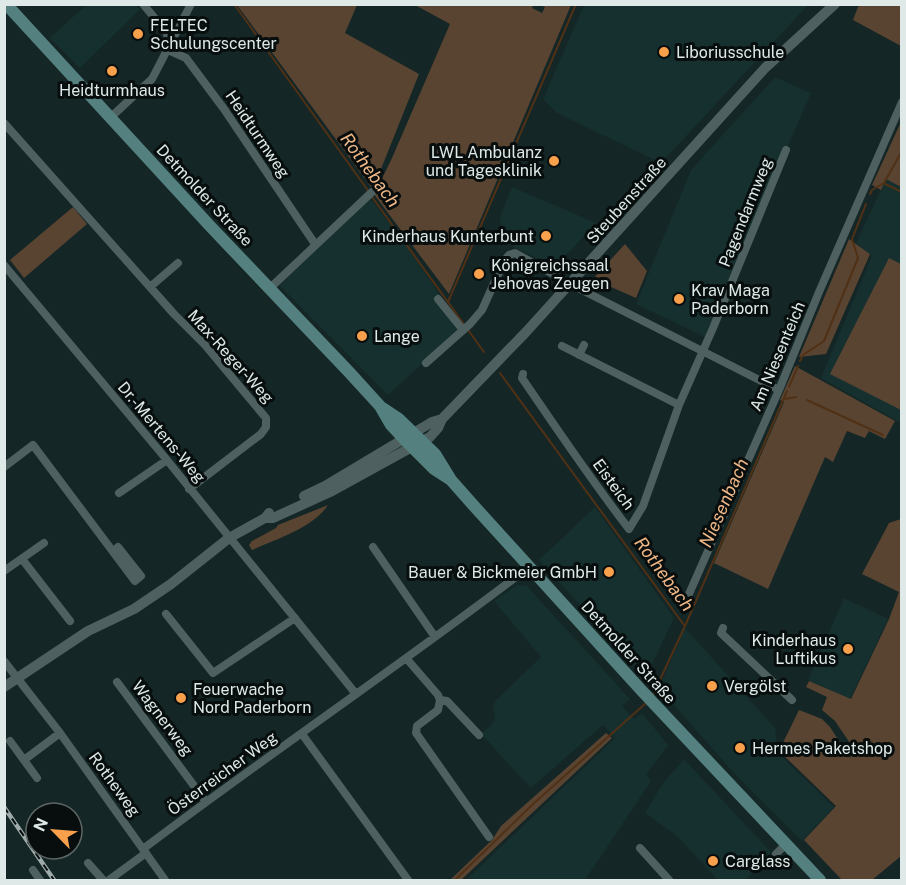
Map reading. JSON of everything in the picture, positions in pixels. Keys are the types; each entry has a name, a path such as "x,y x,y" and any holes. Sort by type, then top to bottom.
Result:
{"main road":[{"name":"Detmolder Straße","path":"6,4 380,406 399,419 413,440 438,459 451,480 529,567 820,880"}],"street":[{"path":"143,4 167,33 168,50"},
{"path":"111,117 152,79 191,4"},
{"name":"Steubenstraße","path":"4,687 88,631 134,609 171,584 229,537 265,518 271,511 438,428 442,419 570,284 765,68 835,4"},
{"name":"Heidturmweg","path":"168,50 186,58 193,67 315,244"},
{"name":"Am Niesenteich","path":"672,591 685,603 780,390 819,292 902,102"},
{"name":"Max-Reger-Weg","path":"4,123 174,314 205,345 266,418 266,427 261,434 189,489"},
{"name":"Pagendarmweg","path":"702,351 786,150"},
{"path":"270,289 370,194"},
{"path":"426,363 470,324 482,310 504,261 514,253 570,284 780,390"},
{"path":"150,287 178,263"},
{"name":"Dr.-Mertens-Weg","path":"4,265 167,460 356,694"},
{"path":"438,299 463,330"},
{"path":"579,355 584,345"},
{"path":"562,346 679,405"},
{"name":"Eisteich","path":"523,374 522,378 592,481 629,529 643,506 679,405 702,351"},
{"path":"4,467 33,445 114,551 127,563"},
{"path":"119,492 167,460"},
{"path":"4,571 44,543"},
{"path":"373,547 435,637"},
{"path":"21,559 70,621"},
{"name":"Österreicher Weg","path":"145,851 206,802 529,567"},
{"path":"166,614 213,674 295,618"},
{"path":"723,628 721,633 792,700"},
{"path":"406,658 440,700 438,710 417,726 416,733 489,837"},
{"name":"Rotheweg","path":"4,661 60,733 165,880"},
{"name":"Wagnerweg","path":"117,682 206,802"},
{"path":"440,700 447,701 479,735"},
{"path":"24,760 60,733"},
{"path":"302,734 408,880"},
{"path":"10,741 37,778"},
{"path":"776,854 786,844"},
{"path":"640,848 669,880"},
{"path":"109,880 145,851"},
{"path":"88,863 103,880"},
{"path":"33,870 40,880"}],"shaded area":[{"name":"Liboriusschule","path":"584,4 808,5 661,163 557,113 543,99"},
{"path":"862,4 901,5 901,46 853,20 858,7"},
{"path":"86,5 135,5 140,9 80,68 50,38"},
{"path":"237,5 357,5 345,33 419,74 381,169 371,187"},
{"path":"415,5 533,5 532,8 542,13 545,7 540,5 571,5 449,294 373,193 392,158 450,24"},
{"path":"775,77 811,93 705,337 636,304 691,170"},
{"path":"901,122 901,187 886,179 881,190 872,185"},
{"path":"886,179 901,188 901,423 821,378 872,256 856,243"},
{"name":"Kinderhaus Kunterbunt","path":"512,187 596,223 555,267 515,248 501,224 500,217"},
{"path":"369,197 401,238 462,327 388,395 279,285"},
{"path":"73,207 87,224 24,278 10,260"},
{"path":"849,239 870,254 826,354 799,357"},
{"path":"625,244 647,271 636,298 593,279"},
{"path":"889,258 901,264 901,410 830,374"},
{"path":"795,366 895,421 885,439 869,431 865,438 847,431 833,462 825,457 768,589 714,563 784,402 780,400"},
{"path":"328,505 313,520 293,532 252,550 249,545 278,525"},
{"path":"595,507 674,618 646,677 539,560"},
{"path":"901,519 901,856 872,880 842,880 804,840 836,806 779,751 799,710 822,719 830,727 850,758 854,749 835,721 822,710 827,697 806,687 809,681 851,699 889,619 899,592 862,574 889,523"},
{"path":"517,585 527,586 630,699 622,706 634,719 642,713 668,745 646,775 651,781 585,880 466,880 615,738 603,725 531,788 481,734 493,723 495,701 541,657 494,601"},
{"name":"Kinderhaus Luftikus","path":"844,598 888,619 850,699 808,680"},
{"path":"685,628 775,728 777,752 834,807 802,841 734,773 659,688"},
{"path":"606,733 612,738 461,880 450,880 492,840 501,826"},
{"path":"684,759 771,852 746,880 718,880 678,837 645,813 663,783"}],"waterway":[{"name":"Rothebach","path":"234,4 369,192"},
{"path":"448,302 576,4"},
{"name":"Niesenbach","path":"870,194 872,190 884,183 902,151"},
{"path":"885,184 902,192"},
{"name":"Rothebach","path":"372,197 484,352"},
{"name":"Niesenbach","path":"800,361 803,355 824,341 858,258 852,239 866,204"},
{"name":"Niesenbach","path":"789,387 798,366"},
{"name":"Rothebach","path":"500,373 684,625"},
{"name":"Niesenbach","path":"652,697 787,391"},
{"path":"784,399 796,397"},
{"path":"807,400 883,435"},
{"name":"Rothebach","path":"455,880 532,805 646,703"}],"railway":[{"path":"4,807 54,880"}],"place":[{"name":"FELTEC Schulungscenter","path":"138,34"},
{"name":"Liboriusschule","path":"664,52"},
{"name":"Heidturmhaus","path":"112,71"},
{"name":"LWL Ambulanz und Tagesklinik","path":"554,161"},
{"name":"Kinderhaus Kunterbunt","path":"546,236"},
{"name":"Königreichssaal Jehovas Zeugen","path":"479,274"},
{"name":"Krav Maga Paderborn","path":"679,299"},
{"name":"Lange","path":"362,336"},
{"name":"Bauer & Bickmeier GmbH","path":"609,572"},
{"name":"Kinderhaus Luftikus","path":"848,649"},
{"name":"Vergölst","path":"712,686"},
{"name":"Feuerwache Nord Paderborn","path":"181,698"},
{"name":"Hermes Paketshop","path":"740,748"},
{"name":"Carglass","path":"713,861"}]}
